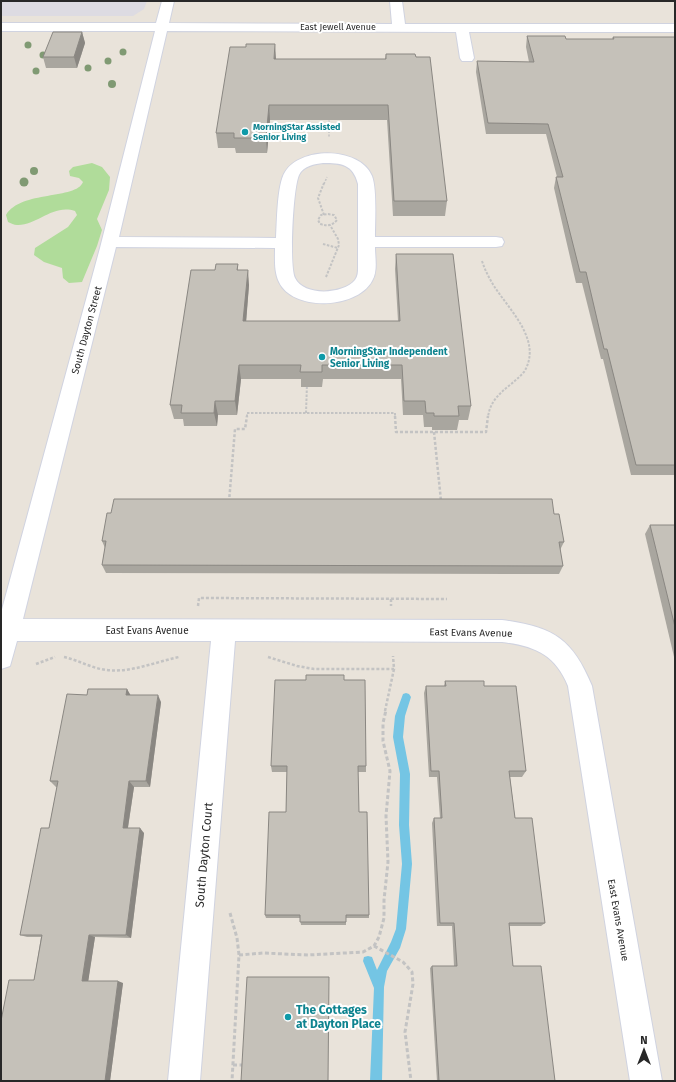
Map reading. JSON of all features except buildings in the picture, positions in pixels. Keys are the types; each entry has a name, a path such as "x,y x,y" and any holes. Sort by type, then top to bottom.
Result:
{"street":[{"name":"South Dayton Street","path":"1,658 110,242 168,1"},
{"path":"396,1 399,28"},
{"name":"East Jewell Avenue","path":"1,27 675,28"},
{"path":"462,28 467,58"},
{"path":"323,158 347,161 356,166 363,173 366,184 367,242 367,268 362,284 352,292 345,295 327,298 311,296 302,293 288,283 284,268 284,243 289,180 292,172 302,164 323,158"},
{"path":"110,242 284,243"},
{"path":"367,242 488,242"},
{"name":"East Evans Avenue","path":"8,630 502,630 542,640 564,655 574,669 580,686 646,1081"},
{"name":"South Dayton Court","path":"184,1081 224,630"}],"path":[{"path":"321,215 334,215 336,220 334,224 330,225 327,226 320,224 318,220 321,215"},
{"path":"327,298 326,274 338,248 338,239 330,225"},
{"path":"229,508 235,429 245,429 246,413 395,414 396,432 486,432 489,409 493,399 525,371 530,359 528,338 485,270 488,242"},
{"path":"323,244 338,248"},
{"path":"306,413 307,379"},
{"path":"434,432 438,490 442,505"},
{"path":"199,598 447,599"},
{"path":"239,955 263,953 308,955 363,952 374,946 381,932 384,918 384,900 388,862 386,816 390,771 383,741 383,723 394,669 314,669 297,666 263,656"},
{"path":"36,664 54,658 64,658 74,659 99,668 112,670 137,668 167,659 186,657"},
{"path":"229,908 237,938 239,955 232,1081"},
{"path":"374,946 404,964 410,969 412,976 413,984 405,1032 411,1081"},
{"path":"233,1065 246,1065"}],"shaded area":[{"path":"1,1 147,1 144,9 133,16 1,16"}],"green space":[{"path":"92,163 102,167 110,177 109,190 97,219 102,230 82,282 69,283 63,278 62,268 44,262 34,255 35,248 68,227 77,215 75,211 59,210 31,222 17,225 8,222 6,215 13,207 23,202 35,198 60,194 78,188 83,182 79,178 70,176 69,171 73,167"}],"waterway":[{"path":"376,1081 379,987 382,970 396,944 401,929 407,864 404,825 405,774 398,737 400,716 406,697"},
{"path":"368,961 378,986"}],"place":[{"name":"MorningStar Assisted Senior Living","path":"245,132"},
{"name":"MorningStar Independent Senior Living","path":"322,357"},
{"name":"The Cottages at Dayton Place","path":"288,1017"}]}
